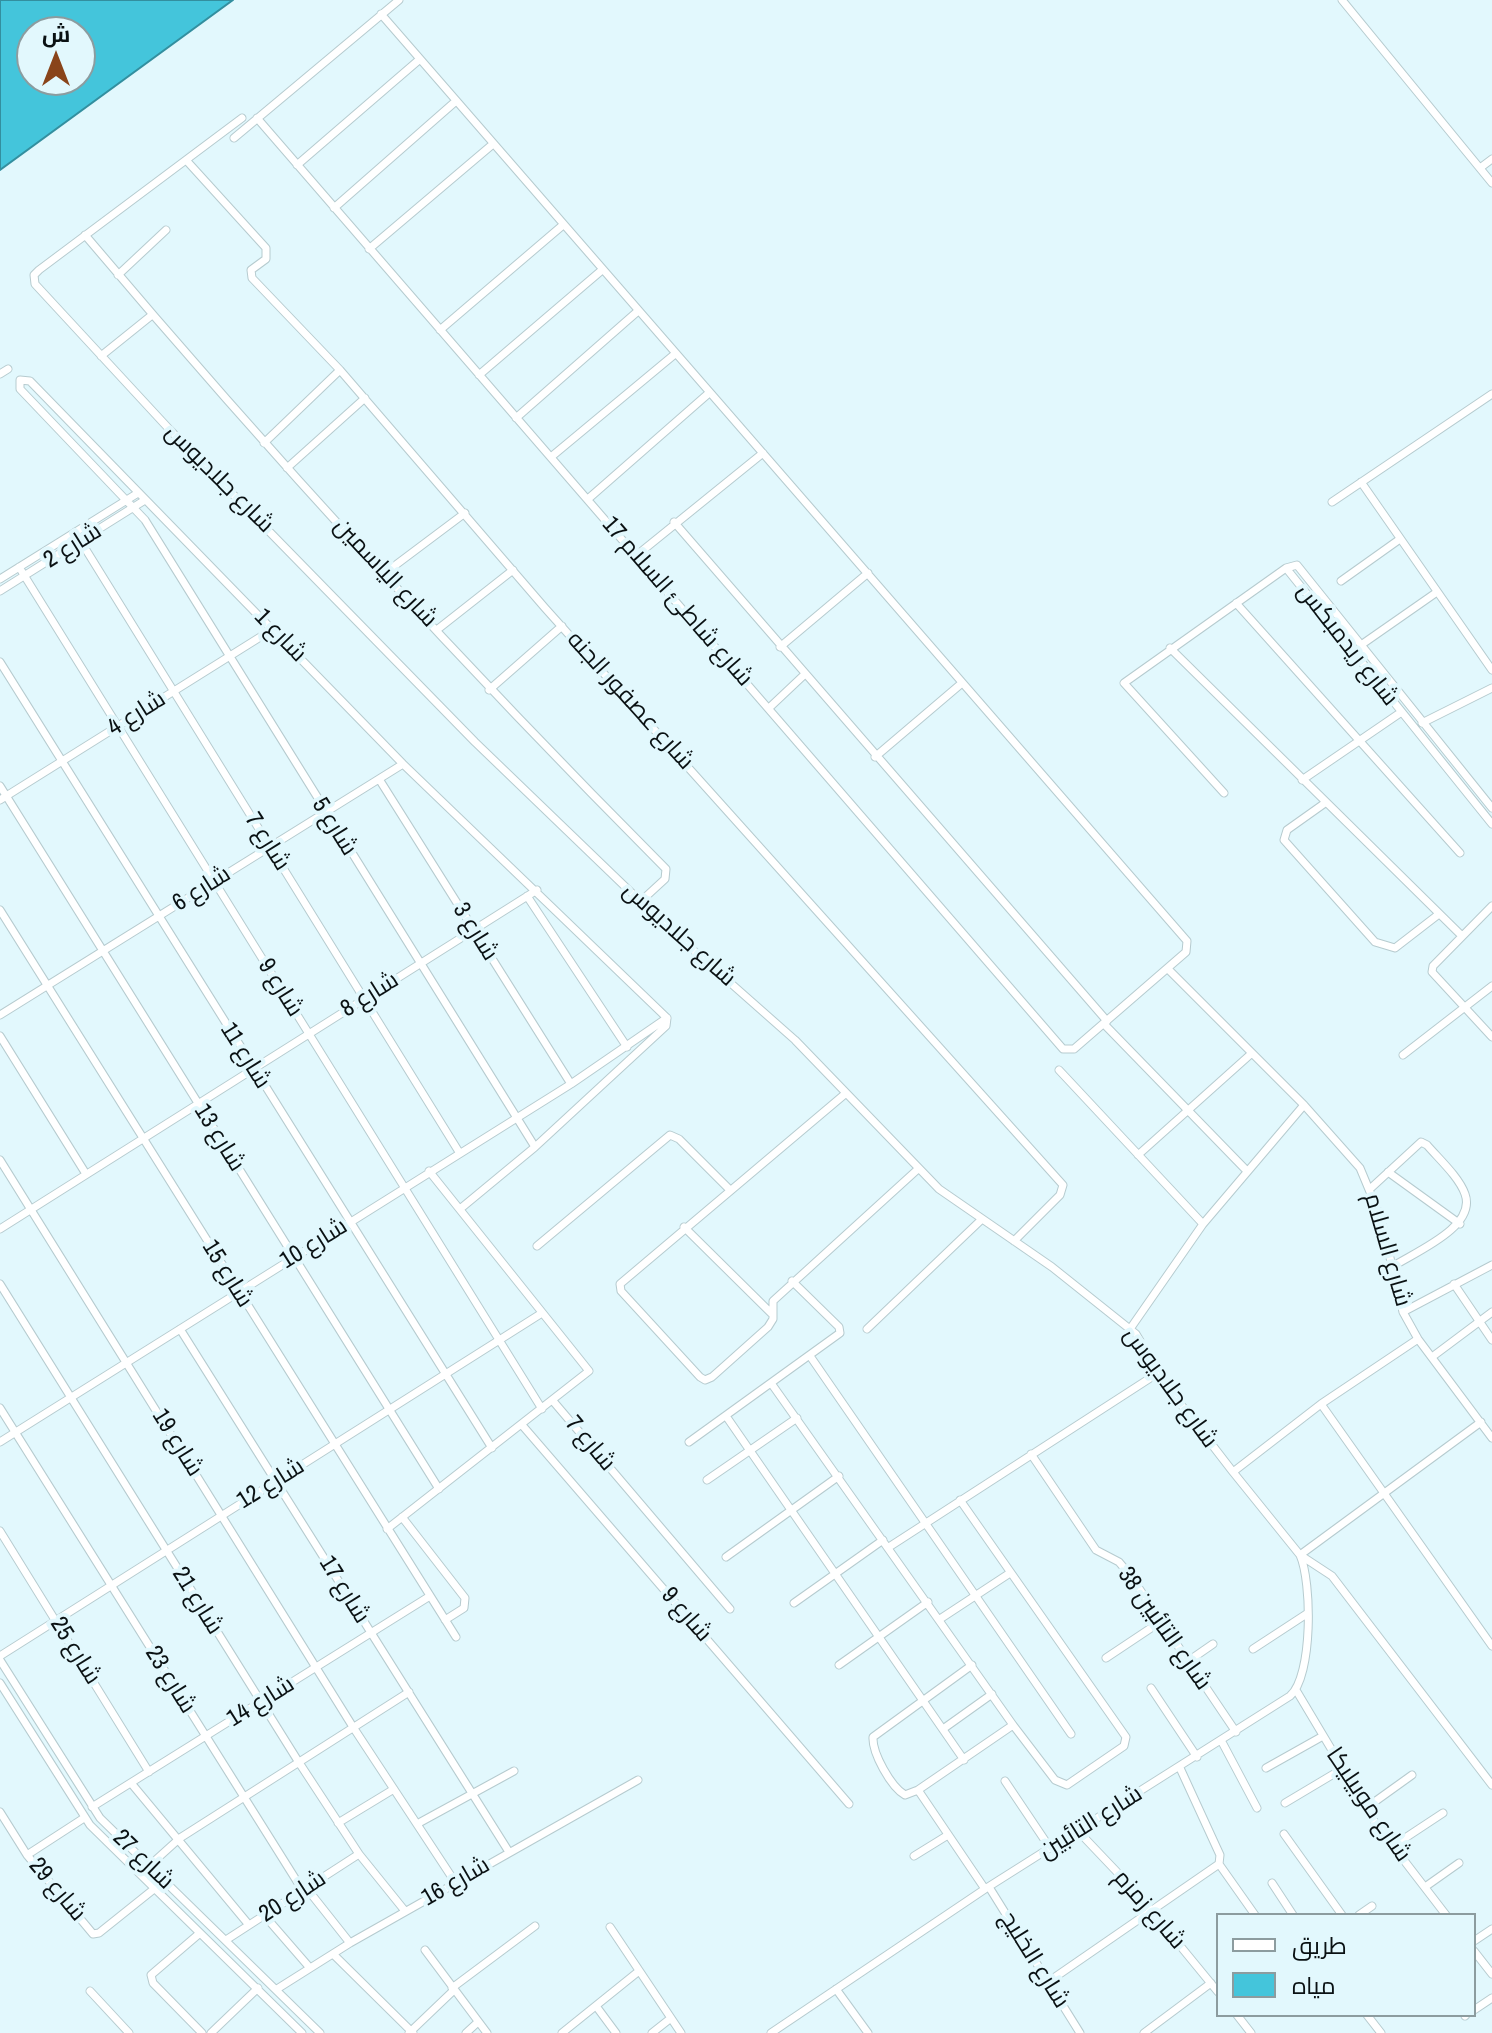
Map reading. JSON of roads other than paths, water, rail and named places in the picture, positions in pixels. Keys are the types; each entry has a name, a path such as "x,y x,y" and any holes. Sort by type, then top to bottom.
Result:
{"street":[{"path":"234,138 399,0"},
{"path":"1342,0 1492,183"},
{"path":"381,14 1187,941 1186,952 1106,1022"},
{"path":"297,165 420,59"},
{"path":"334,208 456,101"},
{"name":"شارع جلاديوس","path":"242,118 39,270 34,281 101,356 475,742 640,902 795,1040 918,1169 939,1189 1130,1329 1144,1345 1158,1373 1233,1472 1300,1555 1332,1576 1492,1785"},
{"name":"شارع شاطئ السلام 17","path":"257,118 1063,1049 1074,1049 1106,1022"},
{"path":"369,249 493,144"},
{"path":"1480,168 1492,159"},
{"name":"شارع عصفور الجنه","path":"186,160 266,248 266,259 251,270 252,278 340,370 562,626 1063,1185 1060,1195 1014,1241"},
{"path":"440,330 563,225"},
{"path":"118,275 166,230"},
{"name":"شارع الياسمين","path":"85,235 264,443 438,629 489,690 666,869 665,879 640,902"},
{"path":"479,375 602,270"},
{"path":"516,418 638,311"},
{"path":"101,356 152,315"},
{"path":"551,457 675,354"},
{"path":"264,443 340,370"},
{"name":"شارع 1","path":"134,508 20,389 20,380 28,379 403,764 667,1018"},
{"path":"588,499 709,393"},
{"path":"1332,502 1492,394"},
{"path":"287,468 365,398"},
{"path":"637,555 763,453"},
{"path":"1361,482 1492,670"},
{"name":"شارع 2","path":"0,579 138,493"},
{"name":"شارع 2","path":"0,591 145,500"},
{"name":"شارع 5","path":"134,508 231,656 535,1147"},
{"path":"385,573 465,513"},
{"path":"674,522 1106,1022 1246,1170"},
{"name":"شارع 7","path":"75,532 459,1152"},
{"path":"1341,581 1400,539"},
{"name":"شارع ريدمبكس","path":"1492,808 1422,723 1304,568 1297,565 1286,568 1492,824"},
{"name":"شارع 9","path":"19,567 542,1409"},
{"path":"1224,793 1124,685 1126,680 1170,648 1286,568"},
{"path":"438,629 513,570"},
{"path":"780,647 868,573"},
{"path":"1361,645 1437,592"},
{"path":"1236,603 1460,853"},
{"path":"489,690 562,626"},
{"name":"شارع 4","path":"3,798 273,629"},
{"path":"1170,648 1461,935"},
{"name":"شارع 11","path":"0,662 443,1375 492,1448"},
{"path":"769,708 804,675"},
{"path":"875,757 962,683"},
{"path":"1422,723 1492,688"},
{"path":"1302,780 1400,713"},
{"name":"شارع 6","path":"0,1015 403,764"},
{"name":"شارع 3","path":"379,779 571,1084"},
{"name":"شارع 13","path":"0,786 3,798 439,1489"},
{"path":"1325,803 1287,830 1284,840 1375,942 1395,948 1439,914"},
{"name":"شارع 8","path":"0,1229 537,890"},
{"path":"527,896 627,1047"},
{"path":"1492,906 1461,935 1433,966 1432,972 1492,1037"},
{"name":"شارع 15","path":"0,910 456,1637"},
{"name":"شارع السلام","path":"1168,969 1304,1105 1360,1168 1371,1188 1403,1312 1418,1339 1492,1438"},
{"path":"1403,1055 1492,986"},
{"path":"460,1209 535,1147 666,1026 667,1018"},
{"name":"شارع 10","path":"0,1442 571,1084 667,1018"},
{"path":"0,1036 86,1174"},
{"path":"1138,1155 1252,1053"},
{"path":"1059,1070 1203,1224"},
{"path":"845,1094 684,1227 624,1279 619,1287 700,1377 705,1380 712,1377 772,1323 773,1301 918,1169"},
{"path":"1130,1329 1203,1224 1304,1105"},
{"path":"537,1246 670,1135 679,1139 729,1189"},
{"path":"1371,1188 1418,1143 1425,1142 1464,1191 1466,1209 1460,1224 1392,1267"},
{"name":"شارع 19","path":"0,1160 353,1727 455,1882"},
{"name":"شارع 7","path":"429,1171 589,1371 553,1401 730,1609"},
{"path":"1388,1172 1460,1224"},
{"path":"867,1329 981,1220"},
{"path":"684,1227 772,1314"},
{"path":"1403,1312 1492,1265"},
{"path":"689,1442 835,1338 839,1327 792,1281"},
{"name":"شارع 21","path":"0,1284 260,1703 359,1854 405,1911"},
{"path":"1454,1284 1492,1340"},
{"path":"1432,1357 1492,1312"},
{"name":"شارع 12","path":"0,1658 55,1620 542,1313"},
{"name":"شارع 17","path":"180,1329 509,1852"},
{"path":"1233,1472 1321,1404 1418,1339"},
{"path":"810,1356 1071,1734"},
{"path":"794,1603 1158,1373"},
{"path":"771,1383 1013,1725 1063,1785 1126,1741 1124,1731 960,1500"},
{"path":"387,1529 553,1401"},
{"path":"1321,1404 1492,1646"},
{"name":"شارع 23","path":"0,1408 243,1797 304,1889 350,1943"},
{"path":"726,1416 964,1760"},
{"path":"707,1480 797,1418"},
{"path":"1296,1690 1305,1653 1309,1613 1307,1576 1300,1555 1481,1422"},
{"name":"شارع 9","path":"522,1425 849,1804"},
{"name":"شارع التائبين 38","path":"1031,1454 1096,1550 1124,1567 1236,1732"},
{"path":"726,1557 839,1476"},
{"path":"402,1517 465,1598 461,1610 445,1620"},
{"name":"شارع 25","path":"0,1531 149,1772"},
{"path":"940,1619 1010,1573"},
{"name":"شارع 14","path":"92,1807 430,1596"},
{"path":"839,1665 880,1639 928,1602"},
{"path":"1253,1649 1309,1613"},
{"path":"1106,1658 1160,1622"},
{"path":"1187,1662 1213,1644"},
{"name":"شارع 27","path":"0,1658 92,1807 320,2033"},
{"path":"972,1665 877,1732 872,1741 901,1793 918,1790 1013,1725"},
{"name":"شارع 27","path":"0,1683 84,1818 302,2033"},
{"path":"1151,1688 1197,1757"},
{"name":"شارع التائبين","path":"771,2033 987,1888 1222,1742 1296,1690"},
{"name":"شارع موبيليكا","path":"1296,1690 1366,1808 1444,1913"},
{"path":"149,1866 180,1838 409,1692"},
{"path":"943,1729 992,1694"},
{"path":"1266,1768 1323,1736"},
{"path":"1222,1742 1257,1808"},
{"path":"1180,1768 1220,1855 1219,1864 1254,1913"},
{"path":"1285,1803 1342,1769"},
{"path":"417,1824 514,1771"},
{"path":"1366,1808 1412,1775"},
{"name":"شارع 16","path":"277,1989 455,1882 638,1780"},
{"path":"1005,1781 1050,1848"},
{"path":"131,1783 180,1838 249,1925"},
{"path":"338,1823 394,1789"},
{"name":"شارع الخليج","path":"918,1790 987,1888 1080,2033"},
{"name":"شارع 29","path":"0,1812 27,1855 93,1934 99,1933 164,1881"},
{"path":"1393,1846 1443,1813"},
{"path":"27,1855 84,1818"},
{"name":"شارع زمزم","path":"1078,1831 1150,1909 1216,1989"},
{"path":"1284,1834 1341,1913"},
{"path":"914,1856 948,1835"},
{"name":"شارع 20","path":"226,1940 359,1854"},
{"path":"1425,1887 1459,1863"},
{"path":"1048,1982 1219,1864"},
{"path":"1272,1883 1292,1913"},
{"path":"1362,1913 1372,1906"},
{"path":"264,1915 310,1968"},
{"path":"333,1954 411,2032 453,1989 535,1926"},
{"path":"610,1927 681,2033"},
{"path":"200,1933 151,1975 153,1983 202,2033"},
{"path":"425,1950 487,2033"},
{"path":"1476,1953 1491,1970"},
{"path":"562,2033 639,1971"},
{"path":"1144,2033 1211,1983"},
{"path":"211,2033 258,1988"},
{"path":"836,1989 868,2033"},
{"path":"90,1991 129,2033"},
{"path":"596,2006 616,2033"},
{"path":"1369,2017 1381,2033"},
{"path":"652,2033 671,2018"},
{"path":"466,2033 478,2022"}],"water":[{"path":"0,0 233,0 0,170"}]}
